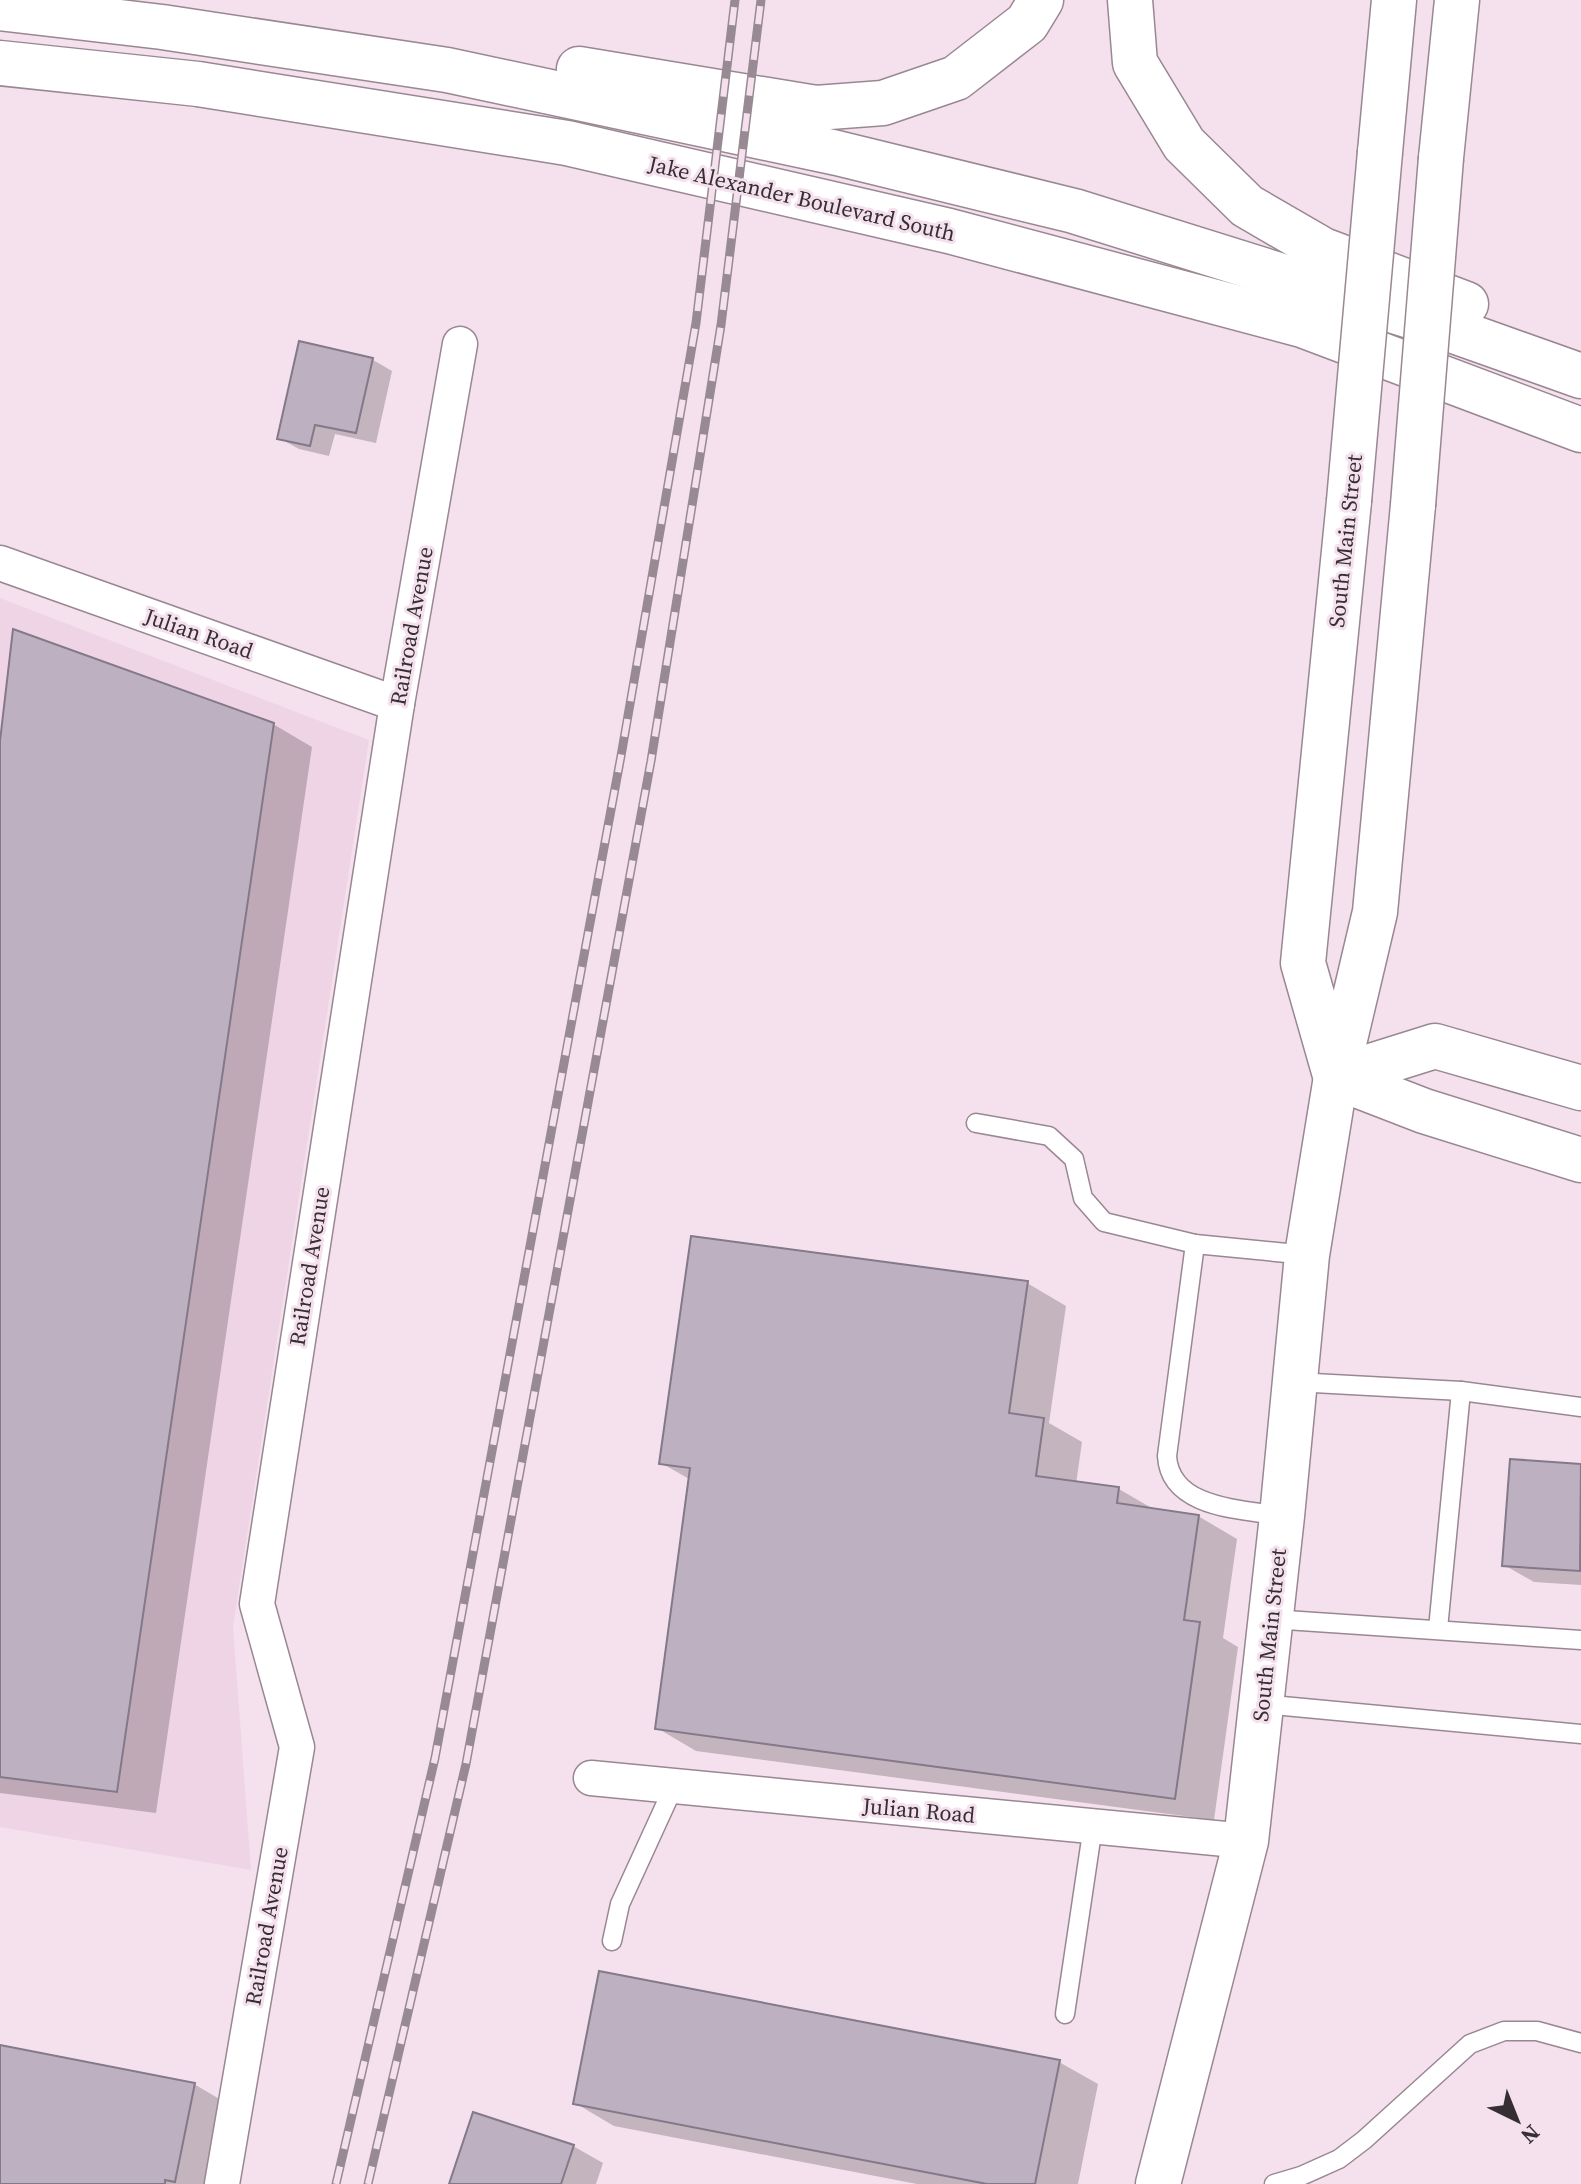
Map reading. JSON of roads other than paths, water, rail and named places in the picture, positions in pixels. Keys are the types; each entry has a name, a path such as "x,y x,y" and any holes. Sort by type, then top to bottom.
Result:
{"main road":[{"path":"162,27 453,49 816,108 883,103 956,78 1027,23 1041,0"},
{"path":"1130,0 1135,63 1184,144 1247,206 1323,250 1581,347"},
{"name":"South Main Street","path":"1336,1077 1303,963 1394,0"},
{"name":"South Main Street","path":"1164,2182 1246,1841 1307,1255 1336,1077 1375,912 1457,0"},
{"path":"0,8 162,27 447,70 867,160 1074,211 1426,321 1581,376"},
{"name":"Jake Alexander Boulevard South","path":"0,63 198,84 567,143 949,231 1302,325 1581,430"},
{"path":"1336,1077 1435,1046 1581,1088"},
{"path":"1336,1077 1424,1111 1581,1160"}],"street":[{"name":"Railroad Avenue","path":"222,2184 297,1747 257,1604 397,704 460,344"},
{"name":"Julian Road","path":"0,563 397,704"},
{"name":"Julian Road","path":"591,1778 1246,1841"}],"lane":[{"path":"976,1123 1049,1136 1074,1159 1083,1198 1104,1222 1195,1244 1307,1255"},
{"path":"1195,1244 1167,1456 1168,1472 1180,1487 1206,1504 1282,1516"},
{"path":"1295,1382 1461,1391 1581,1407"},
{"path":"1438,1629 1461,1391"},
{"path":"1271,1619 1581,1640"},
{"path":"1262,1704 1581,1734"},
{"path":"612,1941 620,1904 674,1786"},
{"path":"1065,2014 1093,1826"},
{"path":"1274,2184 1339,2159 1470,2044 1504,2031 1537,2031 1581,2043"}],"railway":[{"path":"336,2184 435,1758 621,756 696,323 735,0"},
{"path":"368,2184 466,1764 651,761 721,325 761,0"}]}
